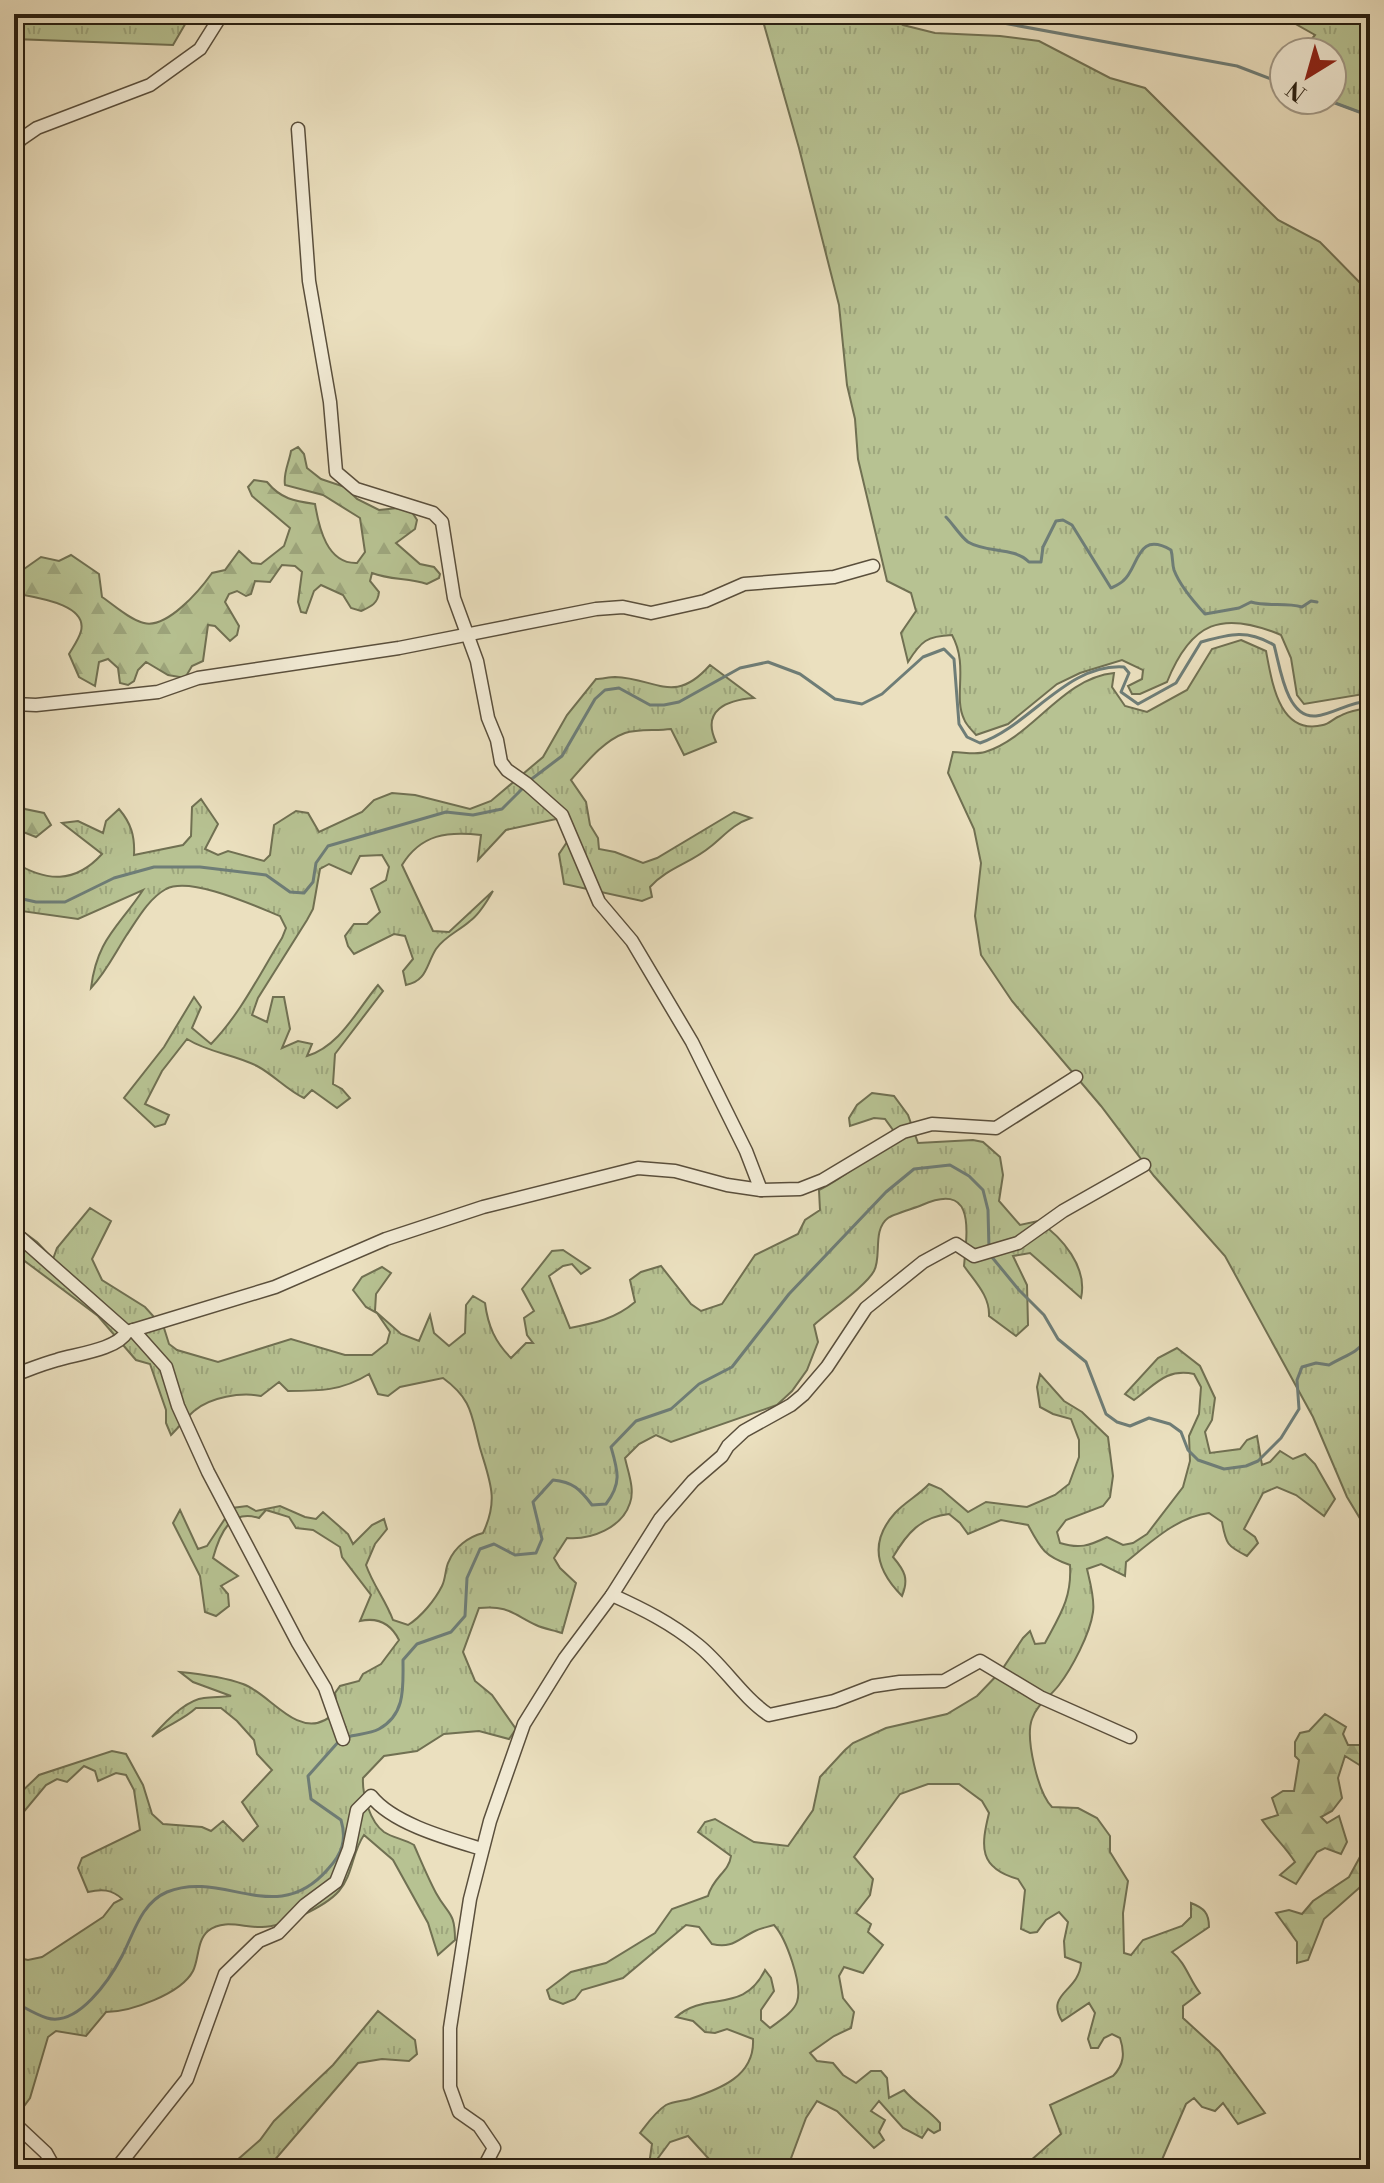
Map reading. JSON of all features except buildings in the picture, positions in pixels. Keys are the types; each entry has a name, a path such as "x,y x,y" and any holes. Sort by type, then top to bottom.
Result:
{"street":[{"path":"14,147 37,128 150,85 200,49 222,14"},
{"path":"298,129 309,281 330,402 336,472 356,489 433,513 442,522 454,598 477,661 488,718 501,762 562,815 599,902 632,941 692,1042 746,1151 761,1190"},
{"path":"14,704 36,705 158,692 198,678 399,648 596,609 623,607 651,613 705,601 744,584 834,577 873,566"},
{"path":"14,1375 55,1360 95,1351 124,1338 130,1331 275,1287 386,1239 483,1207 638,1168 675,1171 727,1185 761,1190 800,1189 823,1180 903,1132 932,1124 996,1128 1076,1077"},
{"path":"495,2169 492,2160 494,2148 479,2126 459,2112 450,2087 450,2028 470,1899 482,1849 524,1724 565,1658 612,1595 660,1519 744,1431 803,1395 827,1367 866,1308 923,1262 956,1244 974,1256 1018,1243 1063,1211 1144,1165"},
{"path":"14,1232 130,1331 166,1367 178,1406 208,1472 325,1688 343,1739"},
{"path":"612,1595 658,1616 699,1646 740,1686 754,1705 769,1715 834,1701 873,1686 944,1681 980,1661 1040,1697 1130,1737"},
{"path":"116,2169 187,2079 225,1974 259,1941 278,1933 305,1905 336,1882 349,1849 357,1810 371,1796 387,1812 444,1837 482,1849"},
{"path":"14,2123 46,2153 55,2169"},
{"path":"483,2169 494,2148"}],"green space":[{"path":"14,14 191,14 173,45 14,39"},
{"path":"761,14 886,14 903,25 935,33 1039,41 1110,78 1145,88 1278,220 1320,242 1370,293 1370,693 1304,704 1297,695 1291,658 1281,635 1242,623 1225,623 1198,634 1176,662 1167,682 1140,694 1132,694 1128,686 1142,679 1143,670 1122,660 1057,684 1008,724 976,735 966,723 961,710 960,658 952,635 926,641 908,662 901,633 916,611 911,593 887,581 858,459 839,305"},
{"path":"1278,14 1370,14 1370,116 1348,108 1348,36 1315,35"},
{"path":"298,447 304,454 307,468 321,479 345,487 357,499 379,510 398,508 412,512 417,520 415,529 396,543 420,564 434,567 440,574 439,578 427,584 372,573 370,581 379,592 378,596 373,604 361,611 351,608 343,595 321,585 314,591 306,613 301,612 298,602 302,572 295,566 282,565 270,582 255,581 251,594 246,596 237,591 229,594 225,602 239,626 237,635 230,641 215,626 208,625 203,661 192,666 185,678 168,675 146,662 128,685 120,683 118,668 108,659 99,662 95,686 79,677 69,654 81,631 81,621 76,614 57,603 14,593 14,547 21,554 16,567 24,569 41,557 59,561 71,555 99,574 102,597 122,612 144,623 163,620 182,607 212,573 225,570 239,551 252,563 261,564 284,546 290,528 252,496 248,487 254,480 267,482 288,498 315,504 326,543 338,558 357,563 365,552 360,518 323,495 285,485 291,451"},
{"path":"1241,640 1266,651 1280,704 1296,722 1308,726 1323,725 1347,713 1370,707 1370,1535 1347,1497 1313,1417 1225,1256 1154,1176 1101,1106 1012,1001 981,955 975,916 981,863 974,829 948,773 953,752 981,753 1002,745 1063,696 1095,677 1114,673 1112,687 1125,706 1147,712 1187,690 1212,649"},
{"path":"710,665 754,698 735,701 719,709 712,722 716,742 684,755 671,729 625,733 602,747 571,780 586,802 599,849 643,863 657,858 734,812 751,818 734,827 703,853 657,880 650,887 652,897 642,901 564,884 559,854 573,833 556,819 506,830 478,860 481,835 436,837 418,847 402,865 433,931 449,932 493,891 477,915 440,944 422,976 406,985 403,971 413,959 405,936 394,934 354,954 345,936 354,924 367,924 380,912 371,889 386,880 389,867 382,855 360,856 351,874 329,864 320,869 313,909 258,998 252,1015 267,1022 273,997 284,997 290,1029 282,1048 298,1041 312,1044 307,1056 338,1036 378,985 383,991 335,1054 333,1084 350,1098 337,1108 312,1090 304,1098 257,1066 187,1039 162,1071 145,1104 169,1115 165,1124 155,1127 124,1098 164,1047 194,997 201,1007 192,1028 211,1044 222,1032 241,1007 282,938 286,928 280,916 206,889 177,886 166,889 143,910 106,970 91,988 103,945 143,890 78,919 14,910 14,862 37,873 60,877 81,871 102,854 62,823 78,821 103,833 106,821 119,809 131,830 134,855 183,845 191,836 192,807 201,799 218,824 205,849 218,855 228,851 264,861 270,855 274,825 296,811 308,813 319,832 362,812 374,800 392,793 415,795 470,809 491,801 543,757 567,715 596,679 629,678 675,687 686,684"},
{"path":"14,798 25,809 44,813 51,825 36,837 23,832 14,817"},
{"path":"872,1093 894,1096 908,1115 918,1143 973,1140 983,1142 1000,1157 1003,1175 999,1201 1020,1225 1038,1221 1064,1244 1081,1275 1081,1298 1030,1253 1013,1256 1027,1285 1028,1325 1016,1336 989,1316 984,1296 964,1266 966,1225 960,1205 952,1199 939,1199 888,1218 880,1229 874,1271 814,1325 818,1342 807,1370 777,1405 671,1442 656,1435 639,1444 625,1458 632,1492 626,1512 604,1531 586,1537 567,1538 554,1558 576,1583 562,1633 504,1609 479,1608 463,1652 475,1681 492,1695 516,1729 509,1739 479,1731 444,1734 417,1751 384,1756 363,1778 371,1815 384,1832 414,1845 436,1893 452,1918 455,1940 438,1955 428,1923 393,1860 364,1835 344,1885 324,1903 304,1915 271,1926 227,1924 214,1927 202,1939 193,1971 178,1987 141,2005 106,2012 86,2036 56,2031 48,2037 30,2098 14,2120 14,1957 28,1960 42,1957 103,1917 114,1903 122,1899 106,1891 88,1892 78,1868 82,1858 140,1830 134,1790 126,1775 116,1773 98,1781 95,1771 84,1766 67,1782 57,1779 46,1785 17,1820 14,1818 14,1799 39,1775 112,1751 126,1754 143,1785 152,1814 163,1824 202,1827 211,1831 223,1821 243,1841 258,1826 242,1802 272,1770 257,1754 254,1740 221,1708 196,1708 152,1737 175,1713 190,1703 204,1698 231,1696 193,1682 180,1672 243,1684 293,1718 314,1723 325,1720 334,1712 335,1693 340,1686 359,1681 363,1674 381,1664 399,1640 383,1623 360,1621 371,1595 342,1557 340,1547 313,1530 296,1528 289,1517 266,1510 259,1518 249,1516 234,1520 223,1532 213,1558 238,1576 221,1586 228,1594 229,1606 216,1616 205,1612 200,1576 173,1523 180,1510 198,1549 207,1546 232,1508 247,1506 256,1511 280,1506 316,1519 323,1512 348,1534 353,1544 372,1525 384,1519 387,1529 375,1544 366,1565 393,1620 408,1625 432,1602 458,1547 483,1533 492,1500 490,1481 466,1401 443,1378 400,1387 388,1396 378,1394 369,1374 340,1387 320,1390 288,1391 279,1382 261,1396 235,1395 208,1402 194,1411 171,1435 150,1364 136,1360 98,1316 14,1253 14,1225 53,1259 57,1248 90,1208 111,1221 92,1259 102,1280 145,1307 164,1328 169,1344 177,1350 218,1362 291,1339 345,1355 372,1355 387,1343 390,1332 377,1313 366,1307 353,1290 362,1277 382,1267 391,1273 376,1294 375,1311 401,1334 419,1341 430,1315 434,1333 449,1346 465,1333 466,1305 473,1296 485,1303 493,1333 511,1358 526,1343 533,1343 527,1335 524,1318 534,1311 522,1289 552,1251 563,1250 590,1268 581,1274 572,1264 549,1276 570,1328 620,1313 635,1302 630,1280 641,1272 661,1266 691,1304 701,1311 722,1304 755,1255 798,1234 805,1220 820,1210 819,1190 898,1137 885,1119 874,1118 850,1126 849,1118 857,1105"},
{"path":"1177,1348 1200,1366 1215,1398 1212,1420 1205,1432 1210,1453 1240,1449 1247,1440 1257,1436 1262,1465 1270,1462 1280,1451 1293,1459 1305,1454 1315,1464 1335,1499 1324,1516 1296,1495 1277,1487 1263,1493 1244,1529 1258,1543 1247,1556 1228,1544 1222,1522 1209,1513 1175,1525 1155,1539 1126,1562 1125,1576 1101,1564 1087,1569 1093,1602 1091,1621 1069,1670 1034,1714 1030,1739 1038,1778 1052,1807 1078,1808 1097,1818 1110,1836 1110,1852 1128,1881 1123,1913 1124,1953 1131,1955 1143,1940 1182,1926 1191,1917 1191,1903 1205,1912 1209,1927 1172,1952 1200,1993 1183,2006 1183,2018 1219,2051 1265,2113 1238,2124 1223,2103 1215,2111 1202,2107 1194,2098 1186,2104 1158,2169 1022,2168 1061,2134 1050,2105 1113,2076 1121,2063 1122,2043 1112,2034 1104,2038 1098,2048 1091,2048 1088,2039 1095,2013 1089,2003 1062,2021 1058,2004 1079,1973 1081,1963 1065,1957 1068,1922 1059,1912 1046,1920 1037,1932 1021,1929 1025,1890 1018,1879 995,1869 989,1862 984,1845 989,1813 982,1801 959,1784 928,1784 900,1794 854,1857 873,1879 870,1895 856,1913 871,1924 868,1932 883,1945 863,1973 844,1967 839,1976 843,1998 854,2012 851,2028 810,2053 817,2061 833,2063 843,2075 856,2083 871,2071 881,2071 887,2078 889,2098 904,2090 940,2123 940,2130 934,2133 928,2129 922,2138 903,2128 879,2101 871,2111 885,2120 879,2132 884,2140 874,2148 837,2111 817,2101 806,2118 787,2169 699,2169 709,2159 688,2136 670,2142 655,2162 650,2158 652,2144 640,2133 652,2118 669,2104 701,2095 734,2079 748,2063 752,2052 753,2039 727,2029 705,2032 693,2021 676,2017 688,2009 746,1993 765,1970 774,1991 761,2010 761,2020 770,2028 785,2016 797,2002 798,1985 779,1931 774,1925 730,1944 719,1945 712,1944 699,1927 686,1925 623,1978 582,1990 575,1999 563,2004 550,1999 547,1990 571,1972 606,1963 655,1933 672,1909 708,1896 731,1856 698,1832 705,1822 715,1819 754,1842 788,1846 813,1810 820,1777 853,1743 886,1728 947,1714 977,1696 1001,1671 1030,1631 1035,1644 1045,1643 1067,1597 1070,1565 1044,1551 1028,1525 1001,1520 968,1534 949,1514 930,1519 909,1534 893,1557 905,1575 902,1596 882,1567 879,1556 881,1535 895,1513 929,1484 941,1489 968,1512 986,1502 1027,1507 1055,1495 1069,1484 1079,1457 1079,1440 1071,1419 1040,1407 1037,1387 1040,1374 1064,1401 1082,1412 1108,1437 1113,1476 1110,1497 1103,1506 1066,1520 1057,1532 1060,1543 1084,1546 1107,1537 1123,1545 1133,1543 1147,1534 1183,1487 1190,1461 1189,1436 1199,1414 1201,1387 1194,1374 1176,1373 1161,1379 1134,1400 1125,1394 1158,1358"},
{"path":"1325,1714 1346,1727 1343,1734 1348,1745 1366,1745 1370,1742 1370,1866 1367,1881 1324,1919 1308,1960 1297,1963 1297,1942 1276,1913 1289,1910 1302,1914 1313,1901 1349,1877 1368,1834 1361,1766 1345,1756 1338,1778 1342,1798 1332,1811 1321,1817 1327,1823 1339,1816 1347,1842 1341,1854 1325,1848 1317,1852 1296,1884 1280,1875 1295,1862 1262,1820 1278,1815 1272,1798 1283,1791 1294,1791 1299,1760 1295,1756 1295,1742 1300,1733 1309,1731"},
{"path":"378,2011 415,2040 417,2054 409,2061 382,2059 358,2063 267,2169 211,2169 236,2161 260,2140 274,2121 333,2065"}],"waterway":[{"path":"954,14 1237,66 1268,78"},
{"path":"1348,108 1370,116"},
{"path":"946,517 968,542 1016,554 1029,562 1041,562 1043,547 1056,521 1063,520 1072,525 1111,588 1128,575 1145,548 1160,545 1171,550 1177,576 1205,614 1239,608 1251,602 1302,607 1311,601 1317,602"},
{"path":"529,781 562,756 595,699 605,690 619,688 650,705 664,705 679,702 740,668 768,662 800,674 835,699 862,704 882,694 923,657 944,649 954,659 959,724 967,737 980,743 998,735 1067,685 1103,668 1124,667 1129,673 1121,692 1138,704 1176,683 1201,642 1230,635 1247,635 1274,645 1286,690 1298,709 1306,715 1323,715 1370,701"},
{"path":"14,897 36,902 65,902 114,878 154,867 200,867 266,875 290,892 304,893 313,882 316,863 328,846 446,812 473,815 502,809 524,787"},
{"path":"347,1737 375,1731 388,1723 401,1699 403,1660 417,1644 451,1632 465,1616 467,1578 480,1549 494,1544 515,1555 536,1553 542,1539 533,1502 553,1480 576,1487 592,1505 606,1504 615,1490 617,1477 611,1447 636,1421 671,1409 699,1384 732,1367 789,1294 886,1192 914,1169 950,1165 969,1176 983,1190 988,1210 989,1249"},
{"path":"991,1256 1044,1315 1058,1339 1086,1362 1106,1414 1130,1426 1149,1418 1170,1424 1181,1432 1188,1450 1198,1460 1224,1469 1258,1461 1281,1438 1299,1409 1297,1380 1302,1367 1316,1363 1329,1365 1360,1347 1365,1335 1364,1313 1370,1310"},
{"path":"1361,1536 1370,1553"},
{"path":"14,2002 47,2018 59,2019 81,2008 110,1977 144,1911 167,1892 188,1887 209,1887 269,1897 289,1895 308,1886 328,1869 342,1846 341,1820 311,1799 308,1776 340,1740"}]}
